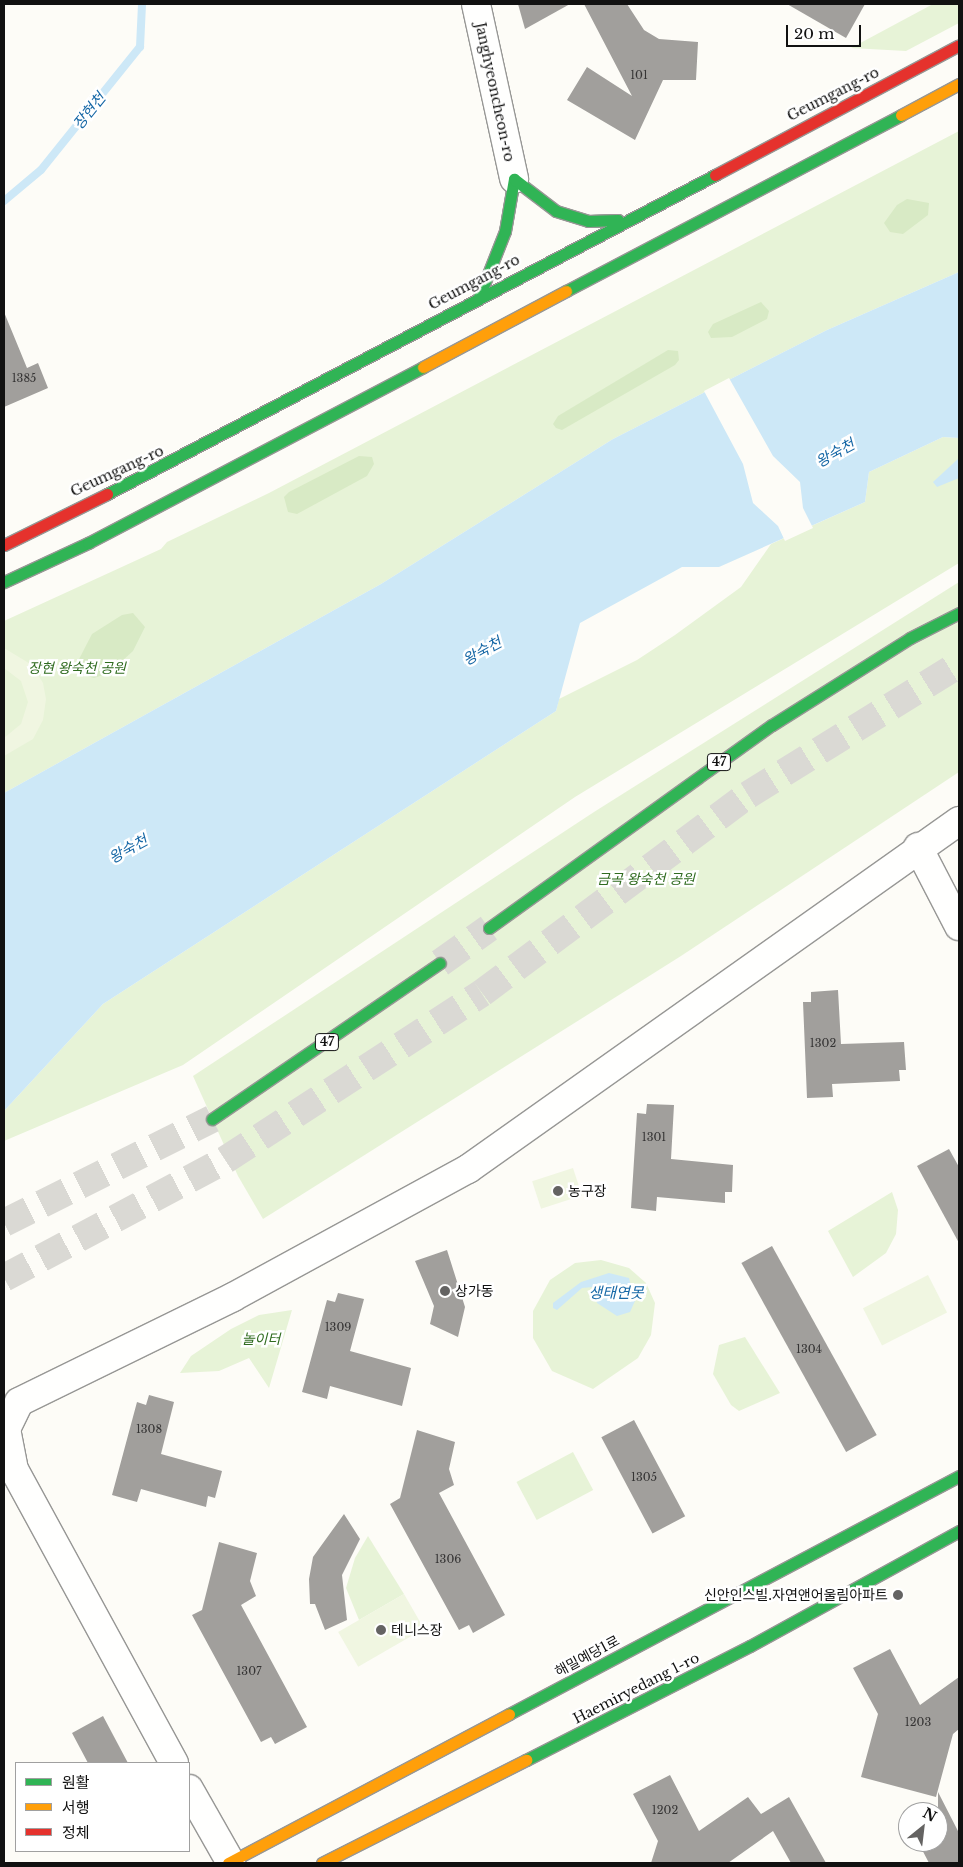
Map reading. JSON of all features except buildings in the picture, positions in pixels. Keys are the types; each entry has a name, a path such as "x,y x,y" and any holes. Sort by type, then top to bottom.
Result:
{"main road":[{"name":"Geumgang-ro","path":"4,545 169,464 625,219 959,45"},
{"path":"4,582 88,543 959,84"},
{"path":"479,297 505,231 514,179 556,211 588,221 625,219"},
{"name":"47","path":"489,928 772,725 910,638 959,613"},
{"name":"47","path":"212,1119 440,963"},
{"name":"해밀예당1로","path":"230,1863 959,1476"},
{"name":"Haemiryedang 1-ro","path":"322,1863 750,1646 959,1532"}],"street":[{"name":"Janghyeoncheon-ro","path":"476,4 514,179"},
{"path":"173,1762 14,1470 6,1429 19,1402 225,1302 468,1169 918,847 959,821"},
{"path":"918,847 959,926"},
{"path":"190,1791 230,1863"}],"green space":[{"path":"933,4 959,4 959,23 906,51 851,48"},
{"name":"장현 왕숙천 공원","path":"959,131 959,272 827,330 613,439 381,584 4,793 4,621 161,549 167,542 269,493"},
{"path":"907,199 929,203 928,215 903,234 890,232 884,223 897,205"},
{"path":"761,302 769,311 767,319 732,337 711,338 708,332 713,324"},
{"path":"668,350 678,351 679,360 675,365 562,430 556,428 553,424 558,416"},
{"path":"943,437 959,438 959,563 575,797 183,1065 4,1141 4,1111 103,1004 556,711 559,699 637,660 675,635 741,587 771,544 865,502 869,472"},
{"path":"359,456 372,457 374,464 367,476 297,514 288,512 284,497 289,492"},
{"name":"금곡 왕숙천 공원","path":"959,582 959,772 681,956 263,1219 238,1176 193,1076 594,812"},
{"path":"133,613 145,627 133,651 109,673 94,678 81,674 76,665 92,634 122,615"},
{"path":"4,648 32,665 43,683 46,699 43,720 33,739 4,756 4,738 21,724 28,702 21,681 4,668"},
{"name":"농구장","path":"573,1168 582,1196 541,1209 532,1181"},
{"path":"892,1192 898,1210 896,1234 886,1253 853,1277 828,1231"},
{"path":"601,1260 629,1268 646,1283 655,1303 651,1335 638,1358 593,1389 552,1371 533,1338 533,1311 550,1280 575,1263"},
{"path":"928,1275 947,1312 882,1346 863,1308"},
{"name":"놀이터","path":"292,1310 269,1388 249,1358 219,1371 180,1373 191,1356 231,1329 259,1315"},
{"path":"745,1337 780,1393 739,1411 731,1405 713,1374 719,1345"},
{"path":"573,1452 593,1490 537,1520 516,1482"},
{"path":"368,1536 404,1594 359,1620 346,1588 355,1558"},
{"name":"테니스장","path":"404,1594 424,1629 358,1667 338,1632"}],"water":[{"name":"왕숙천","path":"959,272 959,438 943,437 869,472 865,502 719,567 682,567 580,623 556,711 103,1004 4,1111 4,793 381,584 613,439 827,330"},
{"path":"959,458 959,478 937,487 933,482"},
{"name":"생태연못","path":"609,1273 629,1278 635,1301 630,1312 617,1316 597,1303 593,1287 582,1288 557,1310 553,1308 553,1303 581,1282"}],"pier":[{"path":"729,378 773,456 800,482 803,508 813,528 785,541 778,526 753,503 743,464 704,391"}],"waterway":[{"name":"장현천","path":"4,201 41,170 140,47 142,4"}],"tunnel":[{"path":"4,1278 225,1160 482,993 748,795 959,664"},
{"path":"440,963 489,928"},
{"path":"4,1223 212,1119"}],"traffic: fast":[{"path":"566,291 901,115"},
{"path":"107,494 715,175"},
{"path":"479,297 505,231 514,179 556,211 588,221 618,220"},
{"path":"4,582 88,543 423,367"},
{"path":"489,928 772,725 910,638 959,613"},
{"path":"212,1119 440,963"},
{"path":"509,1714 959,1476"},
{"path":"526,1760 750,1646 959,1531"}],"traffic: slow":[{"path":"901,115 959,84"},
{"path":"423,367 566,291"},
{"path":"228,1863 509,1714"},
{"path":"322,1863 526,1760"}],"traffic: jam":[{"path":"715,175 959,45"},
{"path":"4,545 107,494"}],"place":[{"name":"농구장","path":"558,1191"},
{"name":"상가동","path":"445,1291"},
{"name":"신안인스빌.자연앤어울림아파트","path":"898,1595"},
{"name":"테니스장","path":"381,1630"}]}
